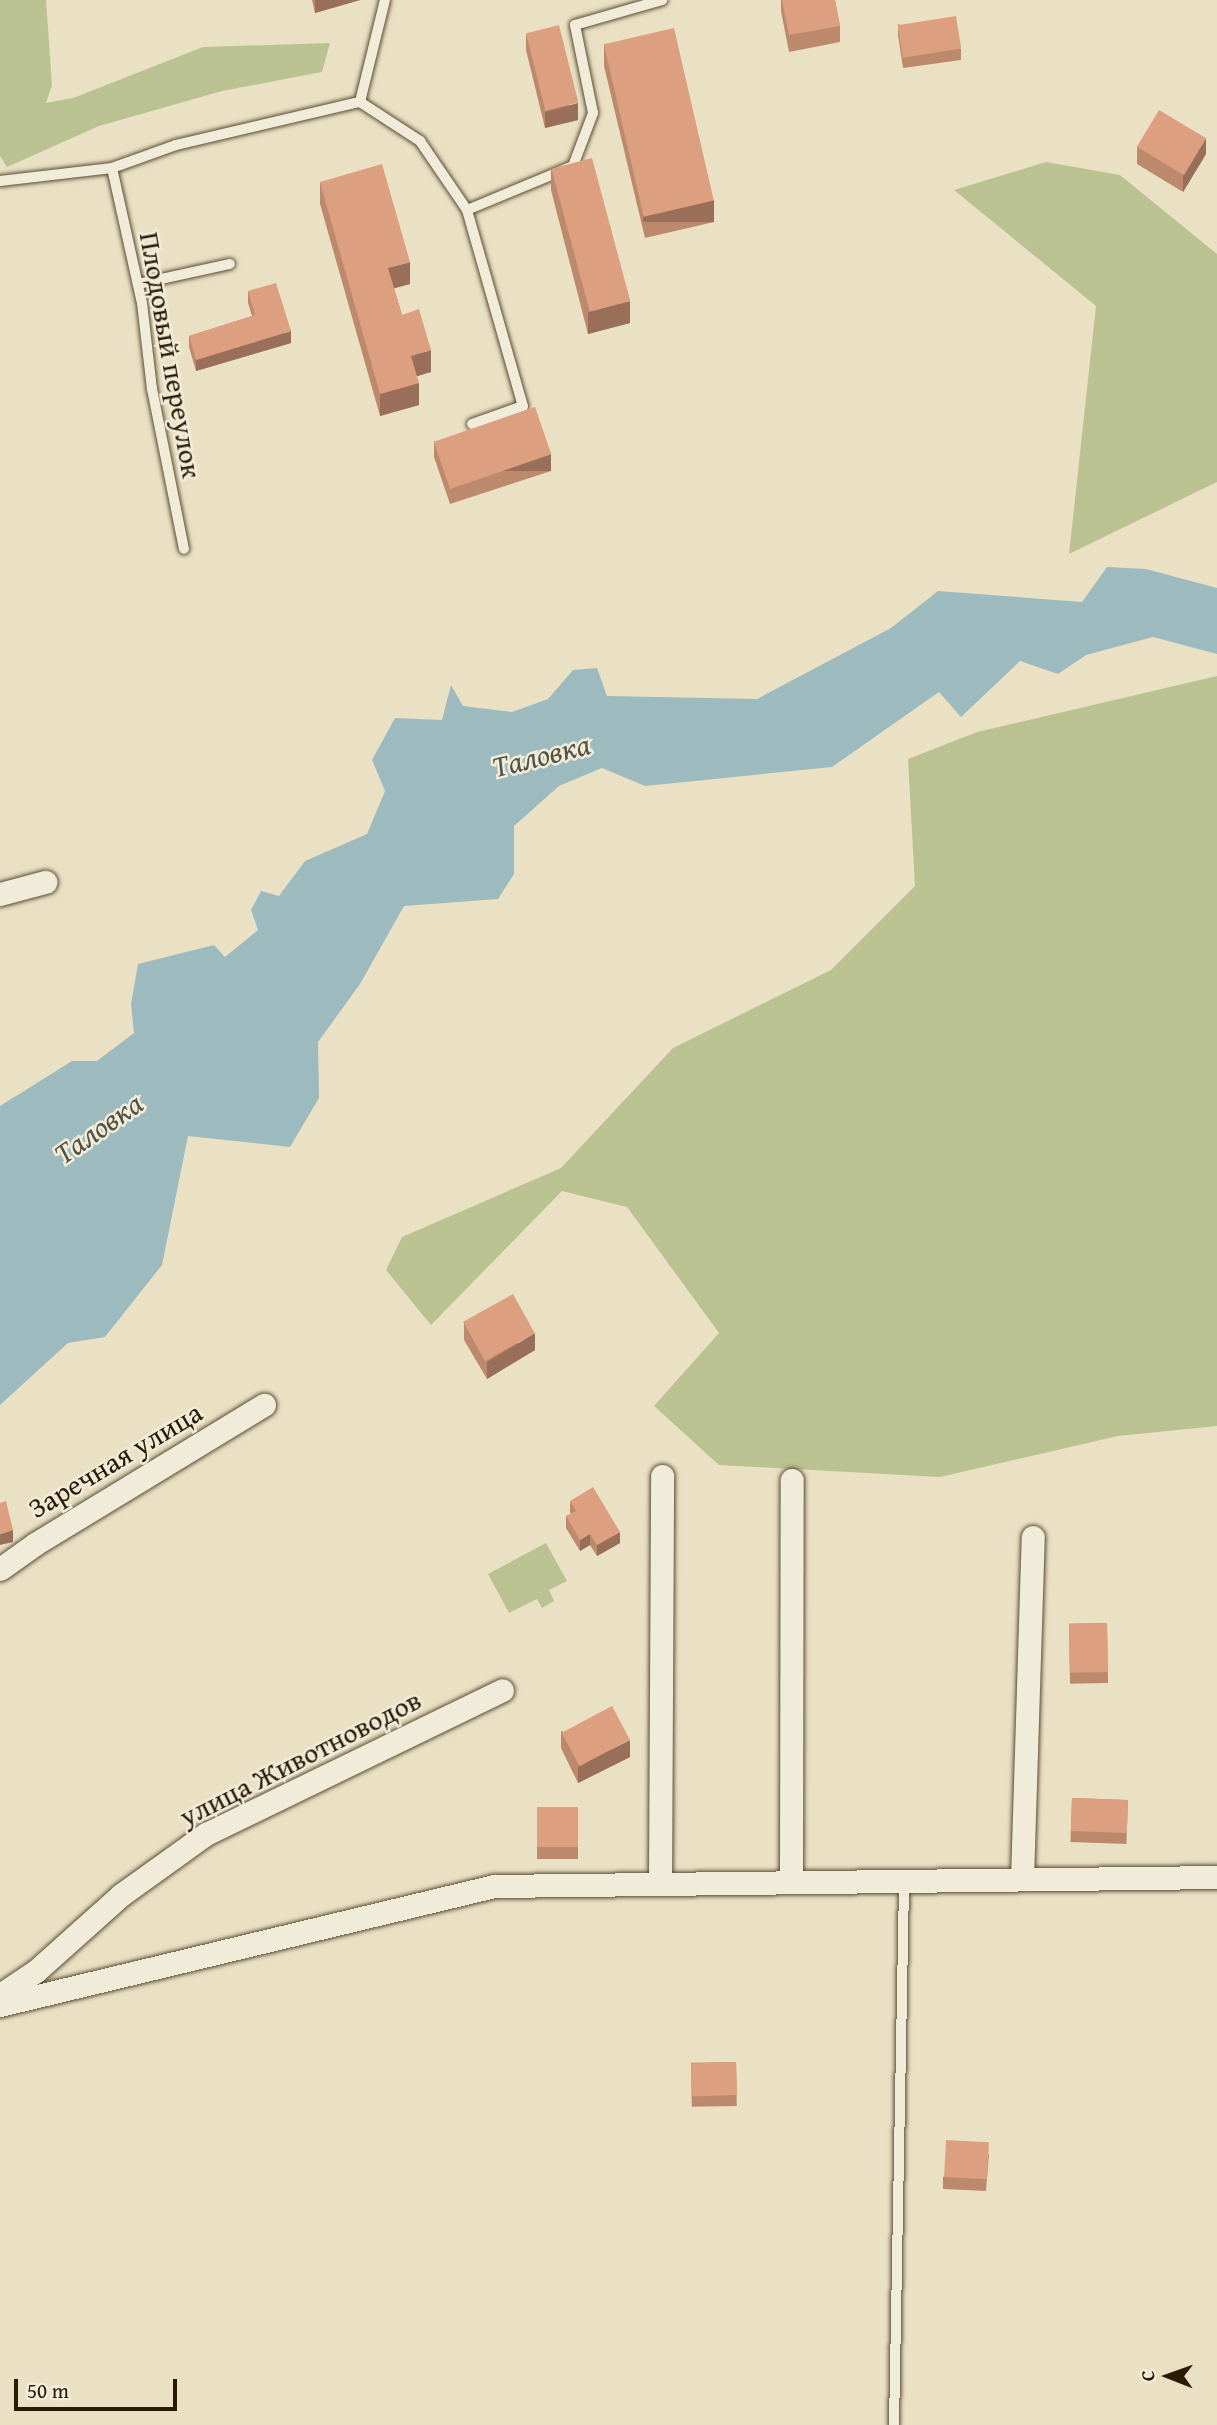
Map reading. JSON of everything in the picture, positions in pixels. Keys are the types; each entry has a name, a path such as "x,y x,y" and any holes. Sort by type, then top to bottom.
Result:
{"street":[{"path":"0,894 46,882"},
{"name":"Заречная улица","path":"0,1569 35,1544 264,1405"},
{"path":"660,1883 662,1476"},
{"path":"791,1880 792,1480"},
{"path":"1022,1879 1033,1537"},
{"name":"улица Животноводов","path":"0,1994 36,1971 121,1895 206,1834 502,1690"},
{"path":"0,2005 494,1886 791,1880 904,1883 1217,1877"}],"lane":[{"path":"360,102 384,0"},
{"path":"467,210 573,166 593,113 575,25 662,0"},
{"path":"0,181 113,168 176,145 360,102 420,141 467,210 523,406 472,425"},
{"name":"Плодовый переулок","path":"113,168 138,284 152,389 184,549"},
{"path":"138,284 230,264"},
{"path":"894,2425 904,1883"}],"green space":[{"path":"0,0 46,0 52,85 46,103 73,98 203,47 330,43 322,72 222,91 99,126 7,167 0,156"},
{"path":"1046,162 1120,175 1217,254 1217,482 1069,554 1096,306 954,190"},
{"path":"1217,676 1217,1426 1118,1436 940,1477 719,1465 654,1406 719,1333 627,1207 562,1191 431,1325 386,1270 402,1237 561,1168 673,1048 831,970 915,886 908,759 977,732"},
{"path":"546,1543 567,1581 549,1590 554,1601 542,1608 537,1599 509,1613 488,1574"}],"water":[{"name":"Таловка","path":"1107,567 1146,569 1217,588 1217,654 1153,637 1086,655 1058,674 1020,661 961,717 939,692 832,767 645,786 602,768 559,786 514,826 514,874 498,899 404,906 360,984 318,1042 319,1098 290,1147 188,1136 162,1265 105,1337 68,1343 0,1405 0,1106 72,1061 97,1061 134,1033 131,1004 138,964 214,945 225,957 258,930 251,910 261,891 279,896 305,861 367,834 385,791 372,760 395,718 442,720 451,685 463,706 512,712 548,699 573,670 597,668 607,696 757,699 891,628 938,591 1082,602"}],"building":[{"path":"782,0 835,0 840,26 789,35"},
{"path":"956,16 961,49 903,58 898,25"},
{"path":"559,25 578,103 545,111 526,33"},
{"path":"674,28 714,200 644,217 604,44"},
{"path":"1159,110 1206,138 1184,175 1137,147"},
{"path":"592,158 630,301 590,312 551,169"},
{"path":"382,164 410,262 388,268 402,315 419,309 431,350 411,356 419,383 380,394 320,182"},
{"path":"276,283 291,331 196,360 189,336 255,315 248,291"},
{"path":"535,407 551,454 450,489 434,442"},
{"path":"513,1294 535,1333 485,1361 463,1322"},
{"path":"593,1487 620,1532 597,1545 590,1534 580,1540 566,1516 576,1511 570,1501"},
{"path":"6,1501 13,1530 0,1534 0,1503"},
{"path":"1107,1623 1108,1672 1070,1673 1069,1624"},
{"path":"612,1706 630,1740 580,1766 562,1733"},
{"path":"1072,1798 1128,1800 1127,1833 1071,1831"},
{"path":"537,1807 578,1807 578,1847 537,1847"},
{"path":"736,2062 737,2095 692,2097 691,2064"},
{"path":"946,2140 989,2142 987,2179 944,2177"}]}
